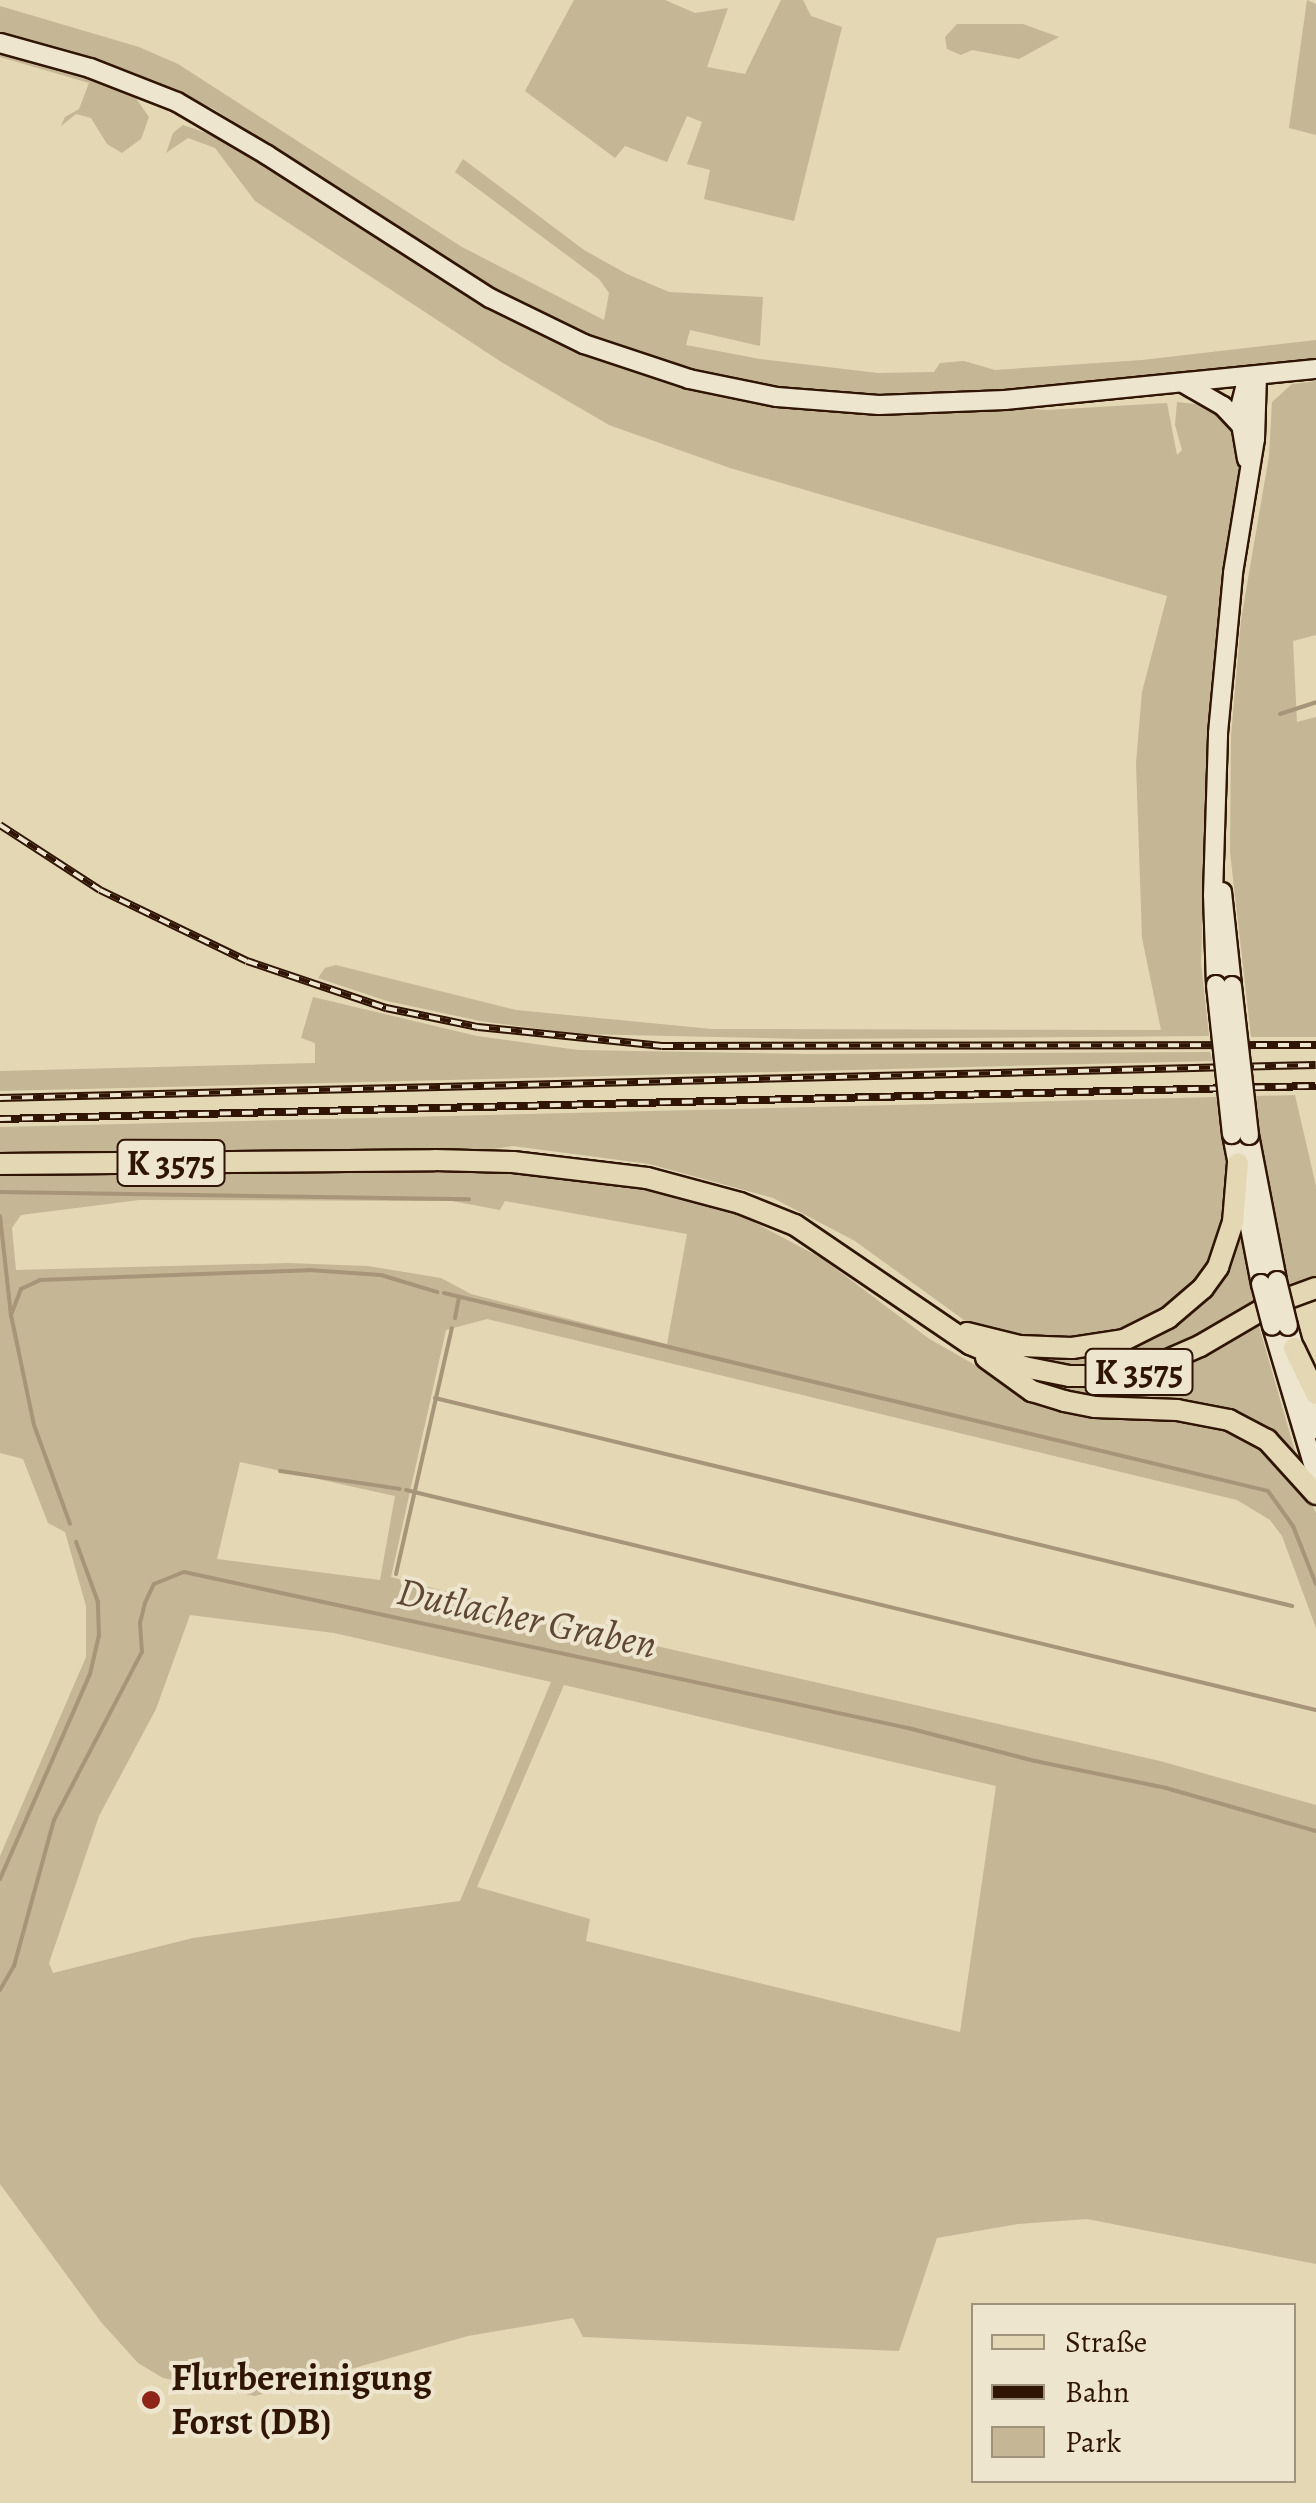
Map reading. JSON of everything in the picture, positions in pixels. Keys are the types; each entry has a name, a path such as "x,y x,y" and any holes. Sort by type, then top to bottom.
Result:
{"main road":[{"path":"0,43 90,68 177,102 490,298 552,330 648,367 777,397 879,405 1005,400 1316,368"},
{"path":"1248,467 1240,398 1253,376"},
{"path":"1253,376 1255,439 1225,645 1216,844 1224,986 1241,1135 1269,1282"},
{"path":"1183,383 1223,406 1240,424"},
{"path":"948,1330 1020,1346 1072,1348 1124,1340 1168,1318 1204,1288 1223,1256 1233,1222 1241,1135"},
{"name":"K 3575","path":"0,1164 435,1160 513,1162 647,1178 740,1203 795,1225 833,1247 970,1344 1045,1372 1121,1376 1173,1360 1306,1296"},
{"path":"1238,1163 1316,1474"},
{"path":"1306,1296 1316,1288"},
{"path":"1280,1326 1316,1394"},
{"path":"970,1344 1006,1376 1064,1401 1095,1407 1176,1410 1228,1420 1286,1456 1316,1494"},
{"path":"1294,1348 1316,1429"}],"green space":[{"path":"574,0 665,0 695,13 728,8 707,67 745,74 781,0 803,0 811,16 842,27 794,221 704,199 710,170 687,164 702,122 687,116 667,162 625,146 615,158 525,91"},
{"path":"1307,0 1316,4 1316,135 1289,128"},
{"path":"0,6 139,47 178,64 462,247 604,320 609,293 599,279 455,172 463,159 584,250 627,274 669,292 763,297 760,346 690,330 686,345 760,359 878,373 934,372 940,363 964,361 995,370 1142,360 1316,340 1316,360 1093,384 847,398 754,387 672,368 590,341 503,297 214,109 125,69 0,35"},
{"path":"957,24 1023,24 1059,37 1019,59 972,50 961,55 947,49 945,37"},
{"path":"0,51 54,65 135,97 149,117 141,139 122,153 107,144 91,118 76,114 61,126 65,117 79,109 89,83 0,57"},
{"path":"183,125 218,137 487,304 582,350 688,386 1047,410 1167,403 1177,455 1182,450 1175,425 1177,402 1213,406 1233,427 1239,471 1217,641 1209,757 1201,963 1209,1036 806,1039 579,1034 480,1021 387,1001 318,978 325,968 336,965 516,1010 712,1029 1161,1030 1142,938 1136,763 1142,692 1167,596 730,468 609,425 503,363 255,201 215,148 188,138 166,153 173,133"},
{"path":"1316,381 1316,635 1293,641 1297,722 1316,717 1316,1037 1251,1037 1230,852 1231,736 1241,620 1269,456 1272,402 1292,384"},
{"path":"313,997 477,1036 578,1050 806,1054 1210,1052 1212,1061 0,1091 0,1071 315,1063 315,1043 301,1038"},
{"path":"1295,1095 1316,1186 1316,1276 1289,1285 1262,1168 1255,1096"},
{"path":"1217,1097 1230,1197 1223,1244 1186,1297 1122,1334 1045,1343 988,1331 964,1320 855,1241 773,1198 649,1164 513,1146 472,1152 0,1156 0,1127"},
{"path":"413,1170 562,1176 643,1188 735,1212 823,1259 928,1338 1029,1396 1205,1420 1254,1440 1302,1486 1316,1513 1316,1628 1282,1536 1270,1520 1237,1500 487,1319 446,1330 391,1577 617,1637 1160,1761 1316,1805 1316,2264 1087,2219 1018,2224 937,2238 899,2351 583,2337 573,2318 468,2336 255,2396 163,2378 138,2363 101,2322 0,2184 0,1856 86,1657 86,1606 65,1532 48,1523 23,1459 0,1453 0,1174","holes":["139,1200 452,1201 500,1210 505,1201 687,1234 667,1344 471,1294 441,1278 368,1266 288,1263 16,1270 12,1228 21,1215","240,1462 395,1496 380,1580 217,1559","190,1615 334,1633 551,1682 460,1901 193,1938 53,1973 49,1963 99,1816 156,1709","564,1685 996,1786 960,2032 586,1941 590,1919 477,1887"]},
{"path":"1243,1233 1254,1301 1198,1336 1120,1366 1070,1368 1026,1359 1004,1348 1125,1348 1152,1338 1209,1294 1225,1272"},
{"path":"1258,1323 1297,1458 1263,1428 1097,1401 1034,1384 1018,1374 1068,1385 1123,1384"}],"waterway":[{"path":"1280,714 1316,702"},
{"path":"0,1192 469,1199"},
{"path":"0,1216 11,1315 34,1425 70,1524"},
{"path":"11,1315 21,1289 40,1280 309,1270 381,1275 437,1292"},
{"path":"444,1293 1268,1491 1293,1526 1316,1584"},
{"path":"455,1318 459,1298"},
{"path":"396,1574 452,1328"},
{"path":"435,1398 1292,1606"},
{"path":"280,1471 400,1489"},
{"path":"406,1490 1316,1710"},
{"path":"0,1879 90,1674 99,1636 98,1602 76,1542"},
{"name":"Dutlacher Graben","path":"0,1990 14,1966 54,1820 142,1652 140,1623 145,1603 154,1584 184,1572 908,1728 1035,1761 1166,1788 1316,1831"}],"railway":[{"path":"0,825 100,890 247,961 386,1008 478,1027 662,1046 1316,1045"},
{"path":"0,1098 1316,1065"},
{"path":"0,1119 1316,1086"}],"place":[{"name":"Flurbereinigung Forst (DB)","path":"151,2400"}]}
